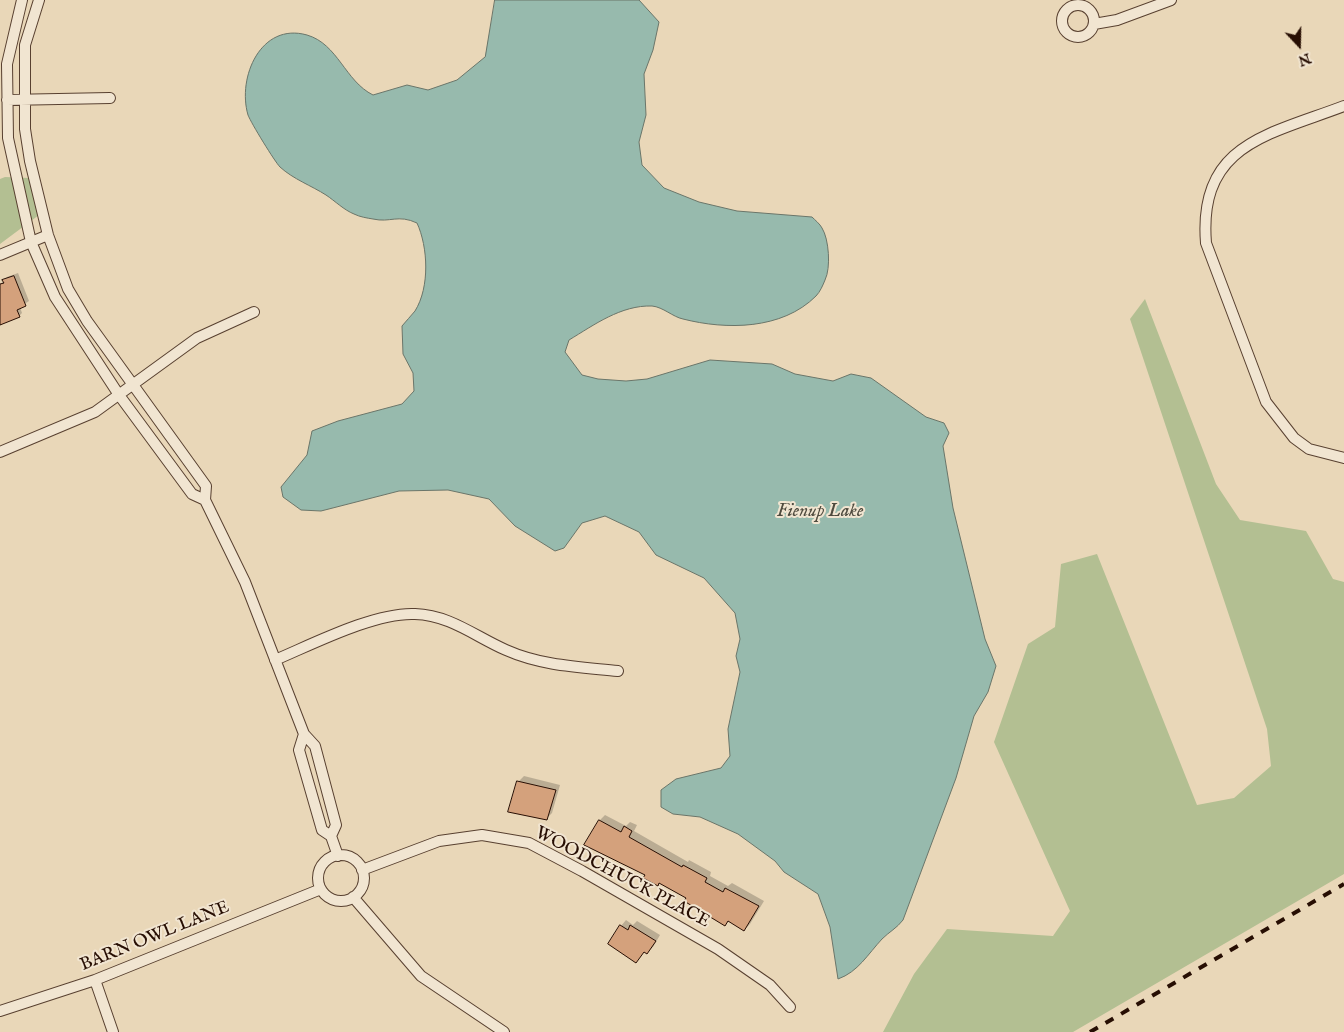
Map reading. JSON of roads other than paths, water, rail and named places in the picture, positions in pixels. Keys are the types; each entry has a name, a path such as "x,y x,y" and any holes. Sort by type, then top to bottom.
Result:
{"street":[{"path":"22,0 7,64 8,138 31,242 55,296 119,394 192,494 205,500"},
{"path":"39,0 26,46 25,129 30,161 48,235 68,289 87,321 206,486 205,500 245,582 304,734 316,746 336,824 331,836"},
{"path":"1094,24 1117,20 1171,0"},
{"path":"7,100 110,98"},
{"path":"1344,106 1262,137 1242,149 1226,162 1214,180 1207,201 1204,220 1206,243 1266,402 1294,438 1309,449 1344,458"},
{"path":"0,255 48,235"},
{"path":"0,452 95,412 197,338 254,312"},
{"path":"275,660 388,617 416,614 453,622 507,650 552,664 618,670"},
{"path":"304,734 299,750 322,830 331,836 338,856"},
{"name":"WOODCHUCK PLACE","path":"362,870 439,841 482,835 529,843 582,871 718,949 770,985 790,1007"},
{"path":"338,856 352,858 362,870 363,885 353,897 339,901 332,899 321,889 319,883 320,869 330,858 338,856"},
{"name":"BARN OWL LANE","path":"0,1010 95,980 321,889"},
{"path":"353,897 421,976 504,1032"},
{"path":"95,980 113,1032"}],"water":[{"name":"Fienup Lake","path":"495,0 639,0 659,22 653,50 644,74 646,115 639,142 642,165 664,188 699,202 737,211 812,217 821,227 828,246 829,261 827,275 822,286 817,294 802,307 787,315 770,321 735,326 700,323 683,319 652,306 629,309 598,322 569,340 565,352 582,375 598,379 626,381 647,379 710,360 772,364 795,374 833,381 851,374 871,378 926,417 944,423 949,433 943,446 953,508 985,639 996,666 988,692 974,716 956,778 903,920 882,939 857,967 838,979 830,927 818,894 784,872 775,861 738,834 700,817 673,814 661,807 661,790 676,779 721,768 730,756 728,729 740,672 736,656 740,639 735,613 704,578 656,555 639,532 605,516 582,523 564,548 555,551 515,526 489,499 448,490 399,491 321,511 301,510 283,497 281,487 307,455 312,431 338,421 402,404 414,391 413,373 403,354 402,326 415,311 420,301 426,267 421,233 417,223 404,219 379,220 356,215 280,167 248,115 245,100 250,70 256,56 265,45 277,37 291,33 307,35 326,46 355,81 373,95 407,85 428,90 457,80 485,57"}],"railway":[{"path":"1090,1032 1344,884"}]}
